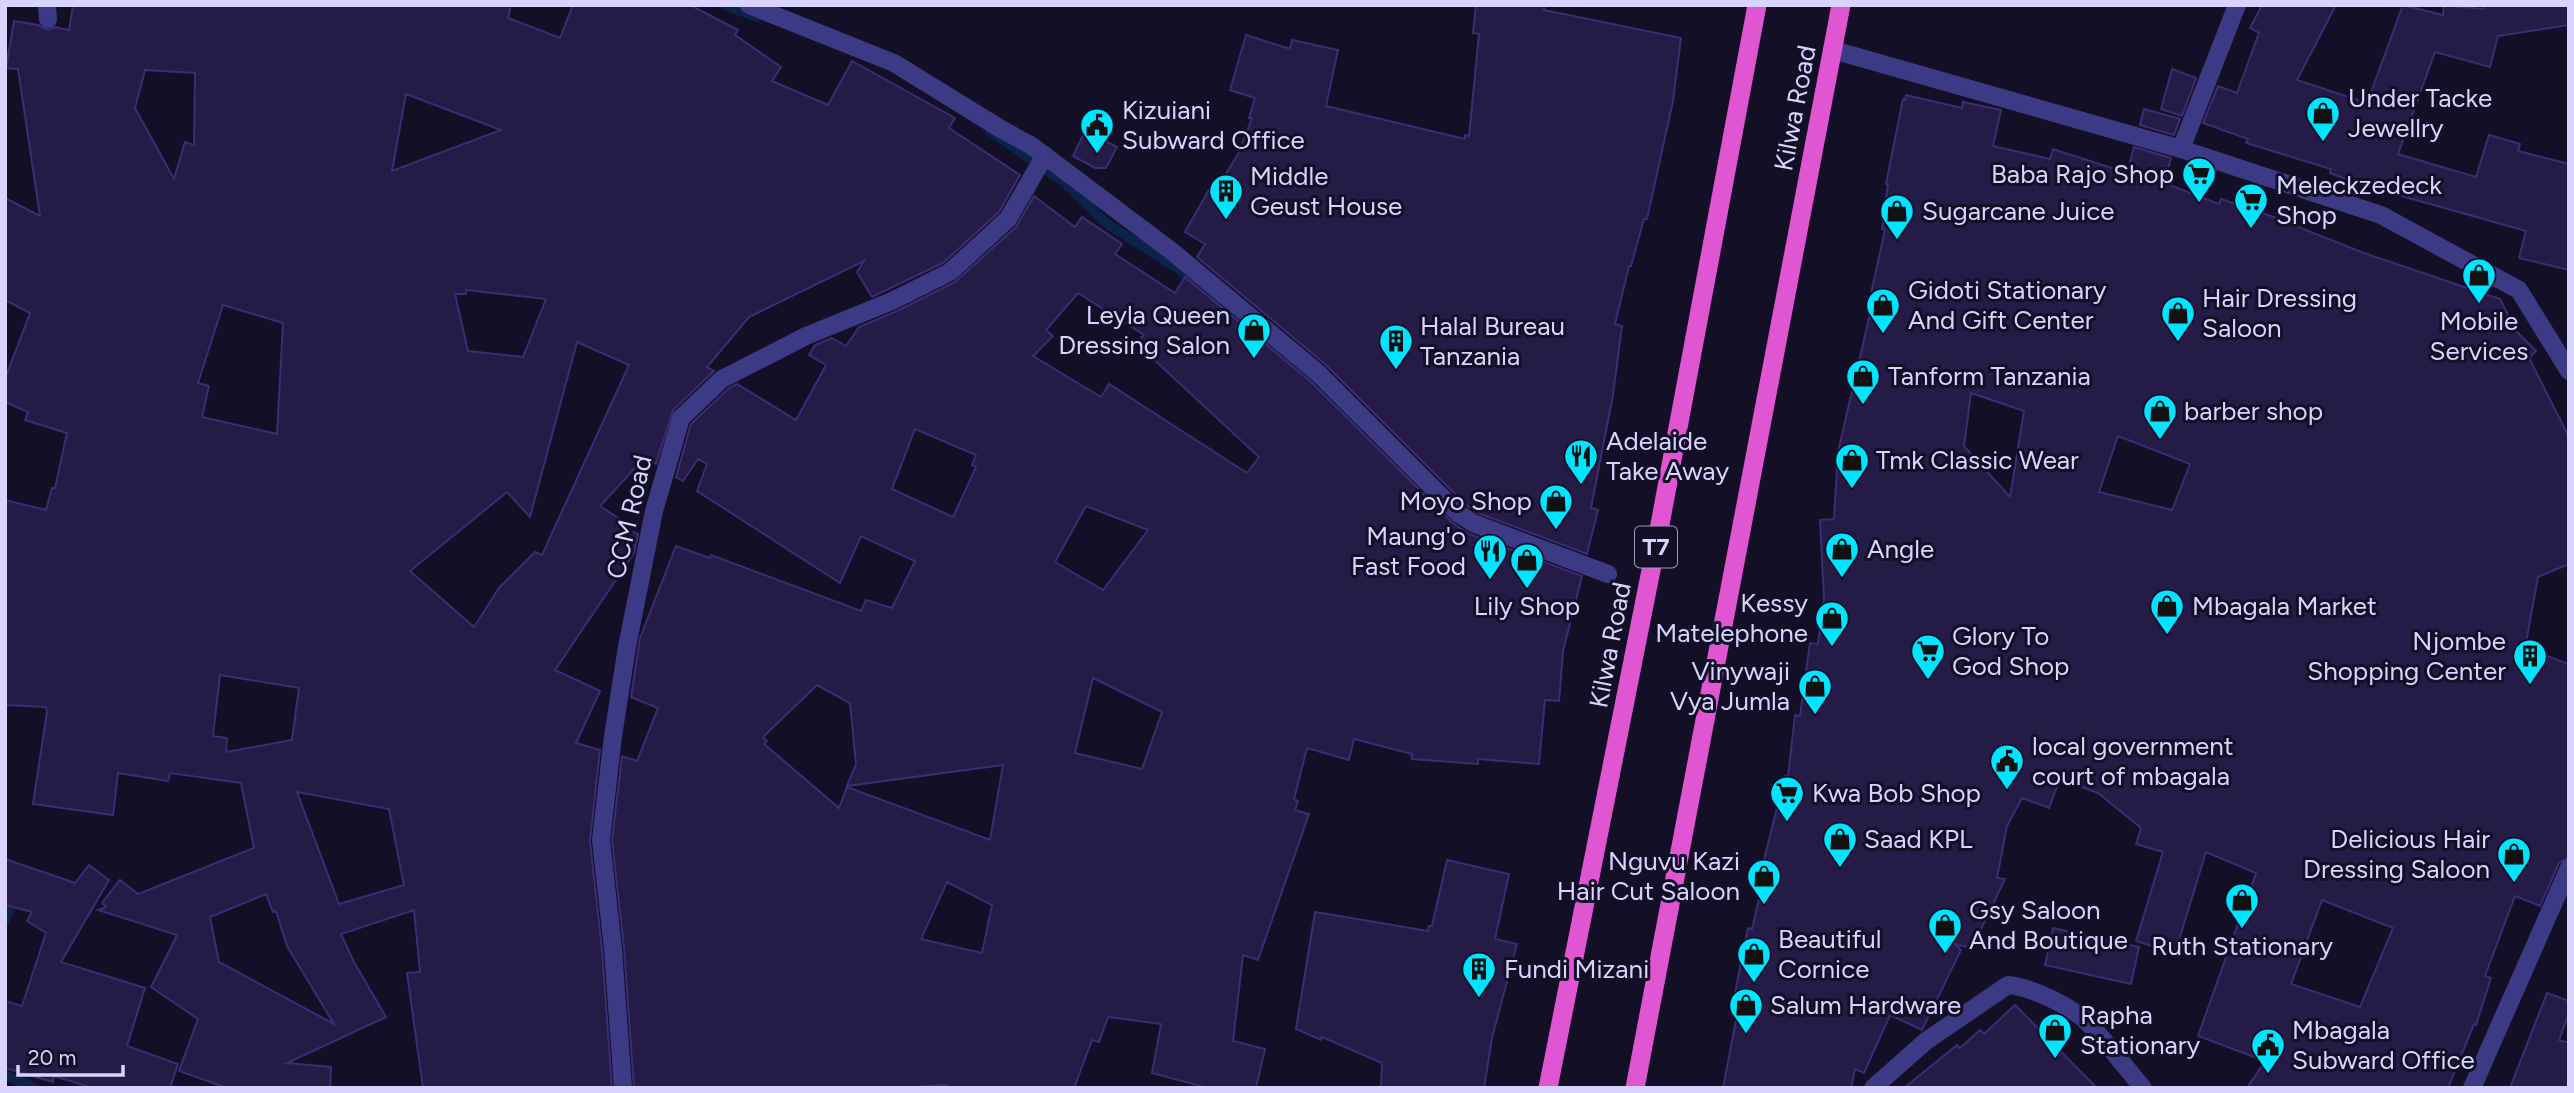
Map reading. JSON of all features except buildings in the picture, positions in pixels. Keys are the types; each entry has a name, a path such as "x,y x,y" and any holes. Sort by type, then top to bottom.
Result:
{"highway":[{"name":"Kilwa Road","path":"1548,1088 1658,535 1757,5"},
{"name":"Kilwa Road","path":"1635,1088 1841,5"}],"street":[{"path":"749,5 894,63 1045,155 1174,253 1318,373 1459,514 1473,523 1608,574"},
{"path":"2181,149 2237,5"},
{"path":"1833,50 2181,149 2381,215 2519,290 2569,371"},
{"name":"CCM Road","path":"623,1088 613,949 601,840 627,647 654,511 681,418 722,379 806,336 892,301 950,272 1008,219 1045,155"},
{"path":"2472,1088 2569,868"},
{"path":"1872,1088 1926,1041 2008,985 2023,986 2049,998 2089,1023 2143,1088"}],"waterway":[{"path":"725,5 757,17"},
{"path":"990,131 1064,182 1106,223 1180,270 1214,302 1269,343 1358,426"},
{"path":"5,911 9,912 5,920"},
{"path":"5,1075 35,1088"}],"place":[{"name":"Under Tacke Jewellry","path":"2323,143"},
{"name":"Kizuiani Subward Office","path":"1097,155"},
{"name":"Baba Rajo Shop","path":"2199,204"},
{"name":"Middle Geust House","path":"1226,221"},
{"name":"Meleckzedeck Shop","path":"2251,230"},
{"name":"Sugarcane Juice","path":"1897,241"},
{"name":"Mobile Services","path":"2479,305"},
{"name":"Gidoti Stationary And Gift Center","path":"1883,335"},
{"name":"Hair Dressing Saloon","path":"2178,343"},
{"name":"Leyla Queen Dressing Salon","path":"1254,360"},
{"name":"Halal Bureau Tanzania","path":"1396,371"},
{"name":"Tanform Tanzania","path":"1863,406"},
{"name":"barber shop","path":"2160,441"},
{"name":"Adelaide Take Away","path":"1581,486"},
{"name":"Tmk Classic Wear","path":"1852,490"},
{"name":"Moyo Shop","path":"1556,531"},
{"name":"Angle","path":"1842,579"},
{"name":"Maung'o Fast Food","path":"1490,581"},
{"name":"Lily Shop","path":"1527,590"},
{"name":"Mbagala Market","path":"2167,636"},
{"name":"Kessy Matelephone","path":"1832,648"},
{"name":"Glory To God Shop","path":"1928,681"},
{"name":"Njombe Shopping Center","path":"2530,686"},
{"name":"Vinywaji Vya Jumla","path":"1815,716"},
{"name":"local government court of mbagala","path":"2007,791"},
{"name":"Kwa Bob Shop","path":"1787,823"},
{"name":"Saad KPL","path":"1840,869"},
{"name":"Delicious Hair Dressing Saloon","path":"2514,884"},
{"name":"Nguvu Kazi Hair Cut Saloon","path":"1764,906"},
{"name":"Ruth Stationary","path":"2242,930"},
{"name":"Gsy Saloon And Boutique","path":"1945,955"},
{"name":"Beautiful Cornice","path":"1754,984"},
{"name":"Fundi Mizani","path":"1479,999"},
{"name":"Salum Hardware","path":"1746,1035"},
{"name":"Rapha Stationary","path":"2055,1060"},
{"name":"Mbagala Subward Office","path":"2268,1075"}]}
